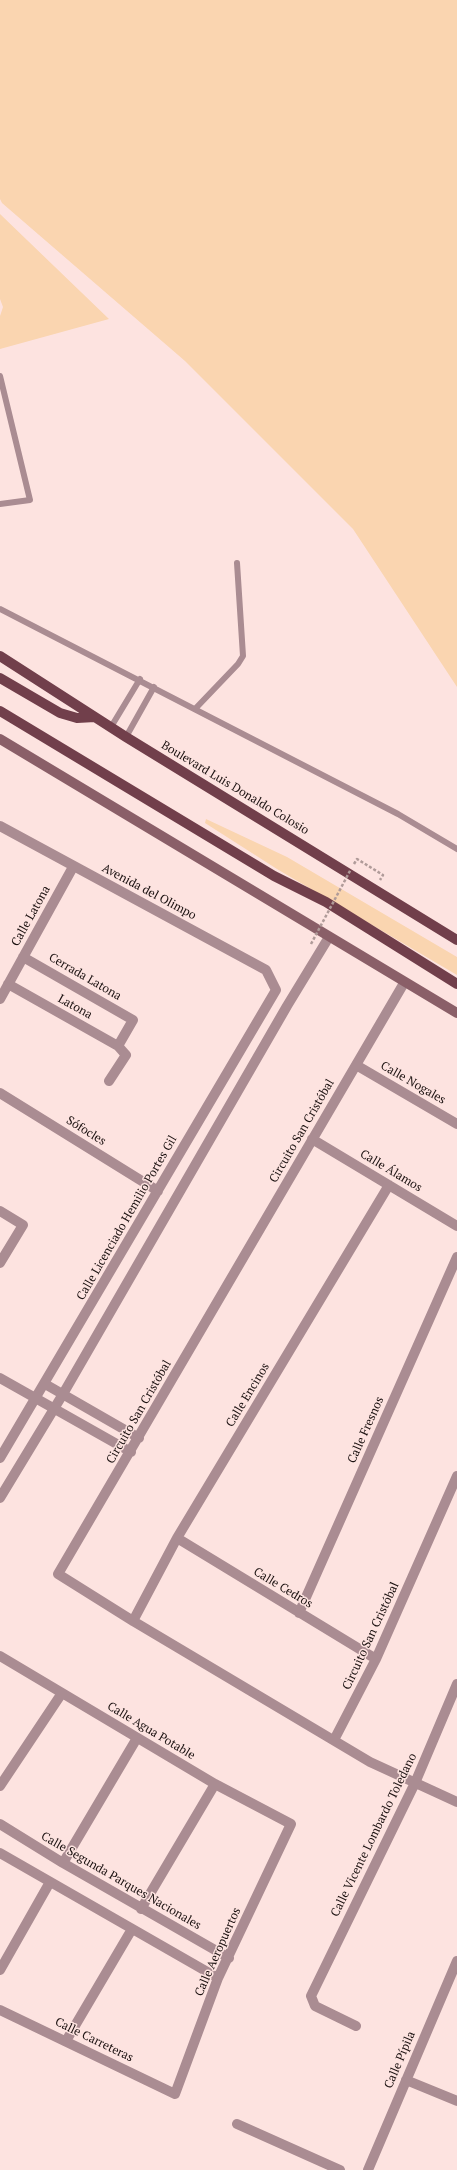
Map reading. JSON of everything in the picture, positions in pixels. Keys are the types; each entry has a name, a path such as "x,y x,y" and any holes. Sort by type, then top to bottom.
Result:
{"main road":[{"name":"Boulevard Luis Donaldo Colosio","path":"0,656 126,737 457,940"},
{"path":"0,678 60,713 77,718 95,717"},
{"path":"0,711 274,876 326,902 457,984"}],"street":[{"path":"0,739 404,983 457,1013"},
{"name":"Avenida del Olimpo","path":"0,826 73,867 266,970 276,990"},
{"name":"Calle Latona","path":"0,999 73,867"},
{"path":"0,1498 63,1394 287,1006 329,937"},
{"name":"Cerrada Latona","path":"23,957 133,1020 118,1046"},
{"name":"Circuito San Cristóbal","path":"404,983 131,1452 58,1574 133,1622 370,1762 457,1802"},
{"name":"Latona","path":"8,984 118,1046 126,1055 109,1081"},
{"name":"Calle Licenciado Hemilio Portes Gil","path":"0,1458 276,990"},
{"name":"Calle Nogales","path":"356,1065 457,1124"},
{"name":"Sófocles","path":"0,1093 158,1191"},
{"name":"Calle Álamos","path":"312,1139 457,1226"},
{"name":"Calle Encinos","path":"133,1622 177,1538 388,1185"},
{"path":"0,1211 23,1226 0,1263"},
{"name":"Calle Fresnos","path":"299,1613 457,1256"},
{"path":"0,1378 131,1452"},
{"path":"45,1384 139,1438"},
{"name":"Circuito San Cristóbal","path":"334,1740 376,1659 457,1476"},
{"name":"Calle Cedros","path":"177,1538 376,1659"},
{"name":"Calle Agua Potable","path":"0,1656 215,1784 291,1824"},
{"name":"Calle Vicente Lombardo Toledano","path":"356,2026 314,2006 311,1996 415,1783 457,1684"},
{"path":"0,1786 62,1693"},
{"path":"63,1863 137,1738"},
{"path":"141,1909 215,1784"},
{"name":"Calle Segunda Parques Nacionales","path":"0,1824 141,1909 229,1958"},
{"name":"Calle Aeropuertos","path":"175,2094 218,1978 229,1958 291,1824"},
{"path":"0,1853 218,1978"},
{"path":"0,1970 50,1882"},
{"path":"66,2041 132,1929"},
{"name":"Calle Pípila","path":"368,2170 457,1961"},
{"name":"Calle Carreteras","path":"0,2010 175,2094"},
{"path":"406,2080 457,2101"},
{"path":"237,2124 340,2170"}],"lane":[{"path":"0,376 30,500 0,504"},
{"path":"195,709 238,664 242,656 237,563"},
{"path":"0,609 154,686 195,709 398,814 457,849"},
{"path":"111,727 140,679"},
{"path":"126,737 154,686"}],"path":[{"path":"357,859 383,875"},
{"path":"311,944 351,869"}],"shaded area":[{"path":"0,0 457,0 457,687 353,529 185,361 2,203 0,199"},
{"path":"0,214 109,319 0,349 0,316 3,307 0,299"},
{"path":"206,819 287,857 457,957 457,975 277,869 205,823"}]}
